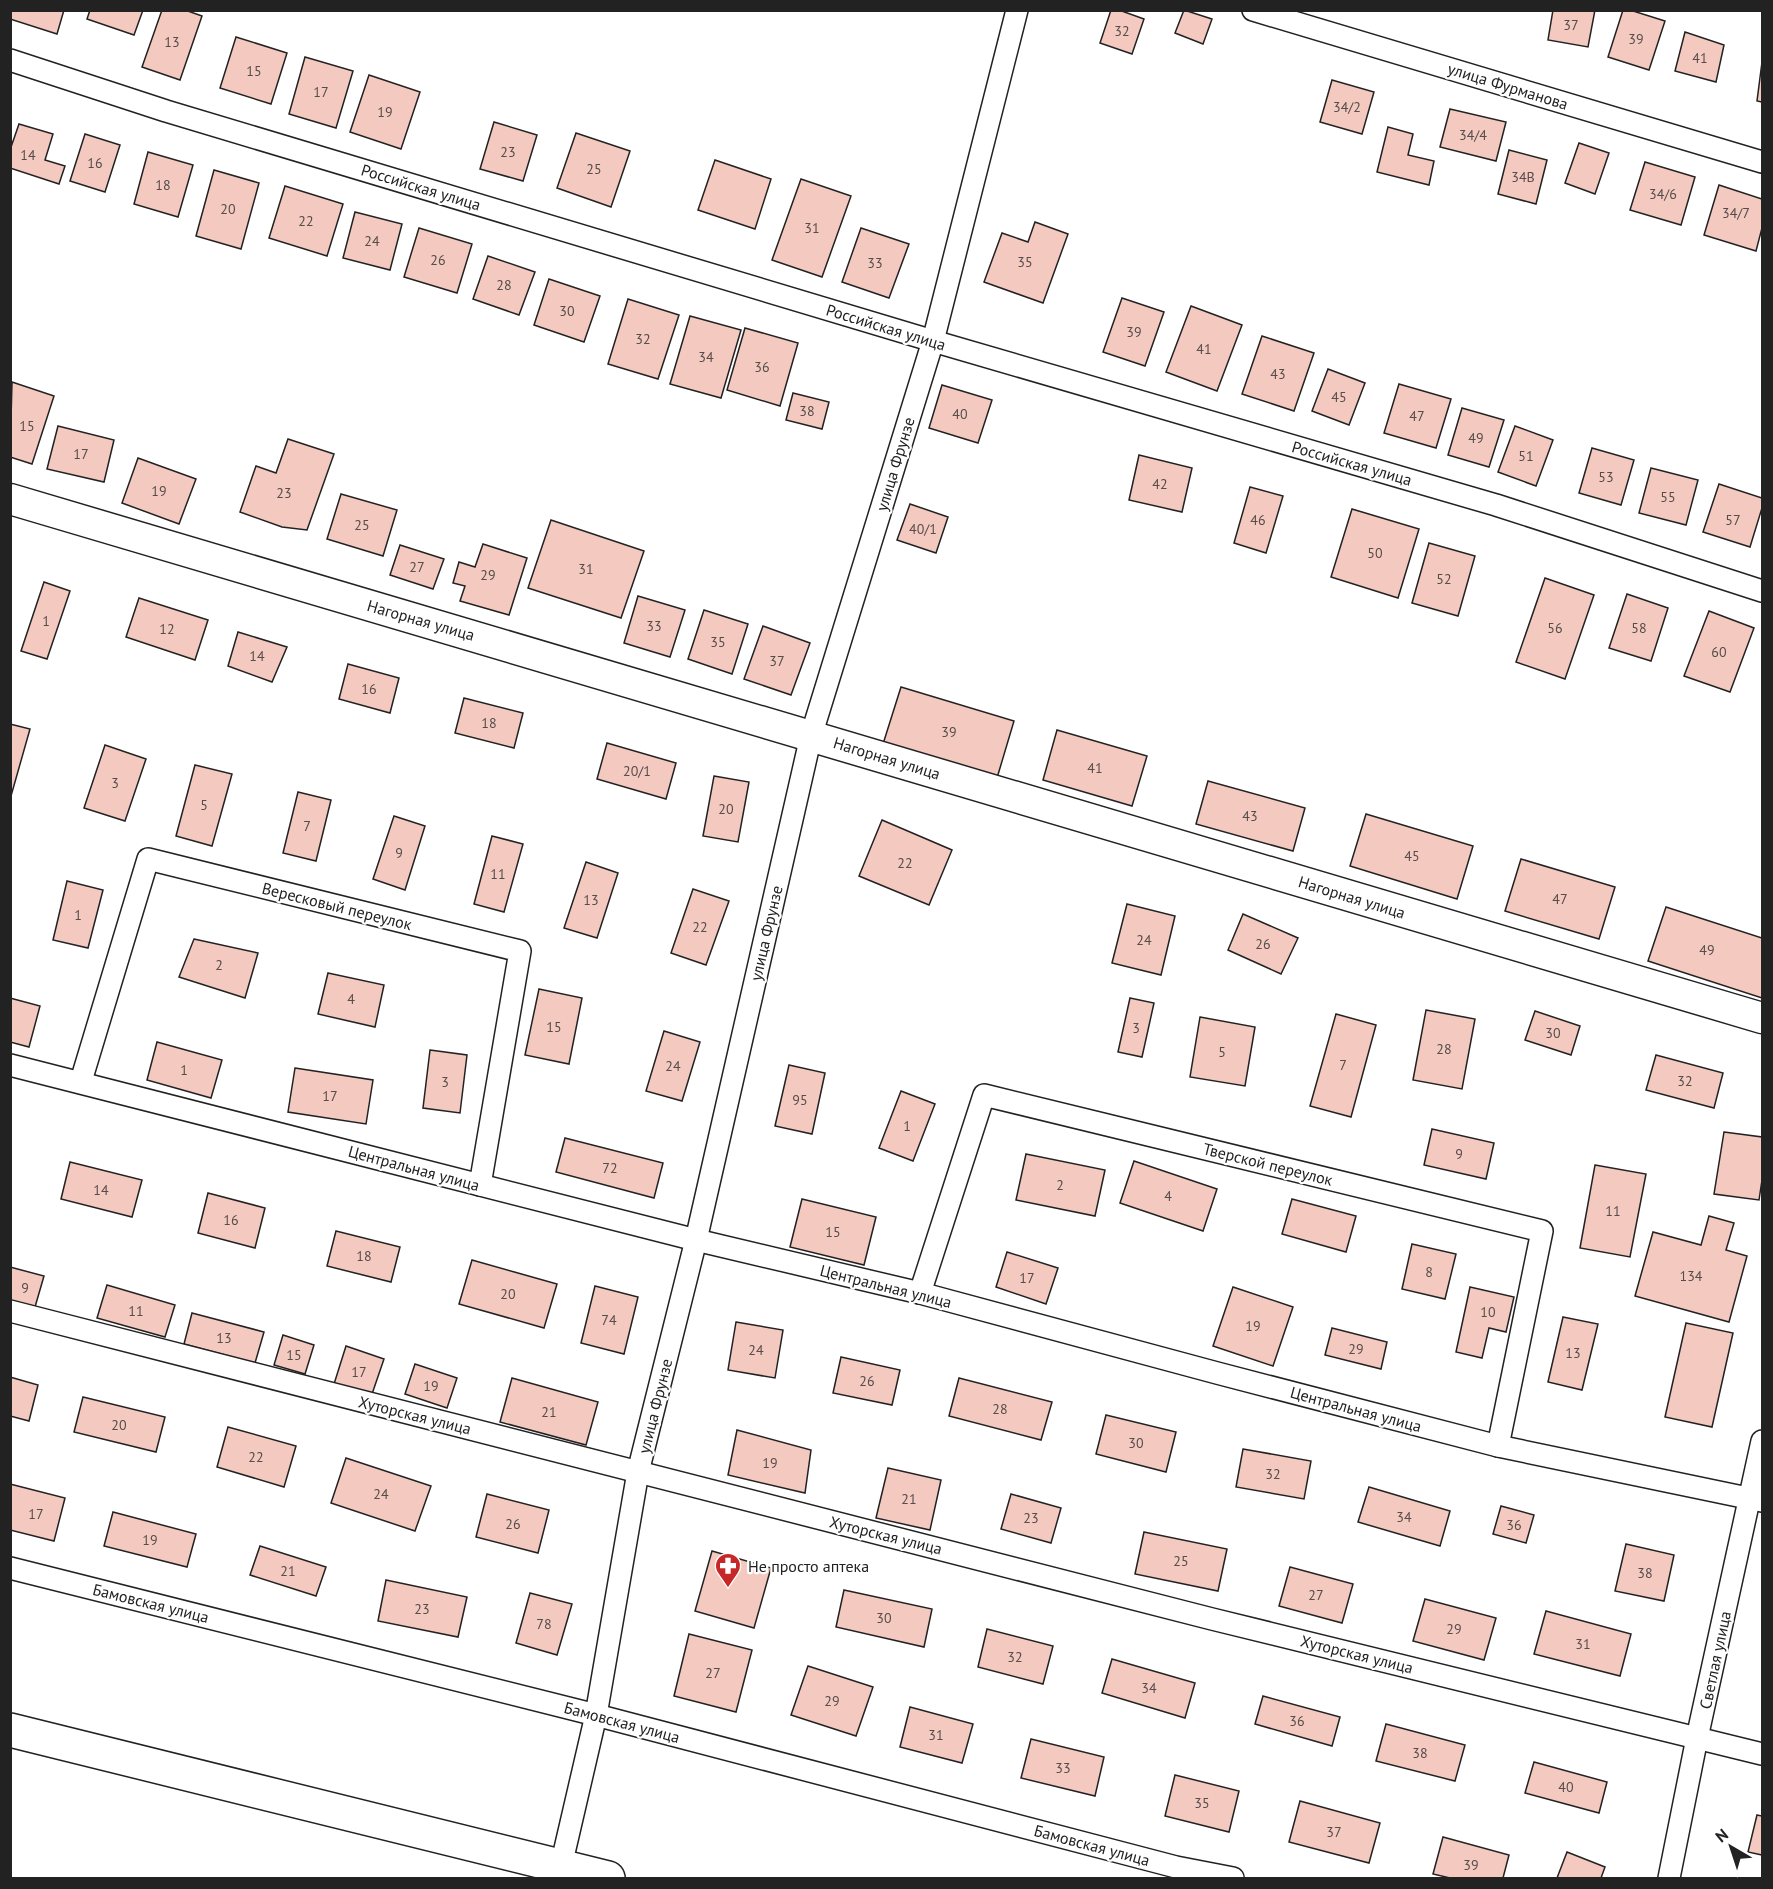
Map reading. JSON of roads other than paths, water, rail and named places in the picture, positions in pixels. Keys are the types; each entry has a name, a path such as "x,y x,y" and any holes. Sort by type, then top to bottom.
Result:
{"main road":[{"path":"10,1731 608,1878"}],"street":[{"name":"улица Фрунзе","path":"561,1866 596,1715 638,1472 696,1240 811,736 933,341 1017,10"},
{"name":"улица Фурманова","path":"1253,10 1762,162"},
{"name":"Российская улица","path":"10,60 166,111 933,341 1496,505 1762,591"},
{"name":"Нагорная улица","path":"10,499 1762,1018"},
{"name":"Вересковый переулок","path":"81,1081 148,859 520,951 480,1185"},
{"name":"Центральная улица","path":"10,1065 81,1081 696,1240 920,1293 1498,1446 1756,1499"},
{"name":"Тверской переулок","path":"920,1293 984,1095 1542,1231 1498,1446"},
{"name":"Хуторская улица","path":"10,1311 1212,1619 1762,1754"},
{"name":"Светлая улица","path":"1669,1878 1697,1738 1756,1499 1762,1441"},
{"name":"Бамовская улица","path":"10,1568 596,1715 1176,1867 1233,1878"}],"place":[{"name":"Не просто аптека","path":"728,1589"}]}
